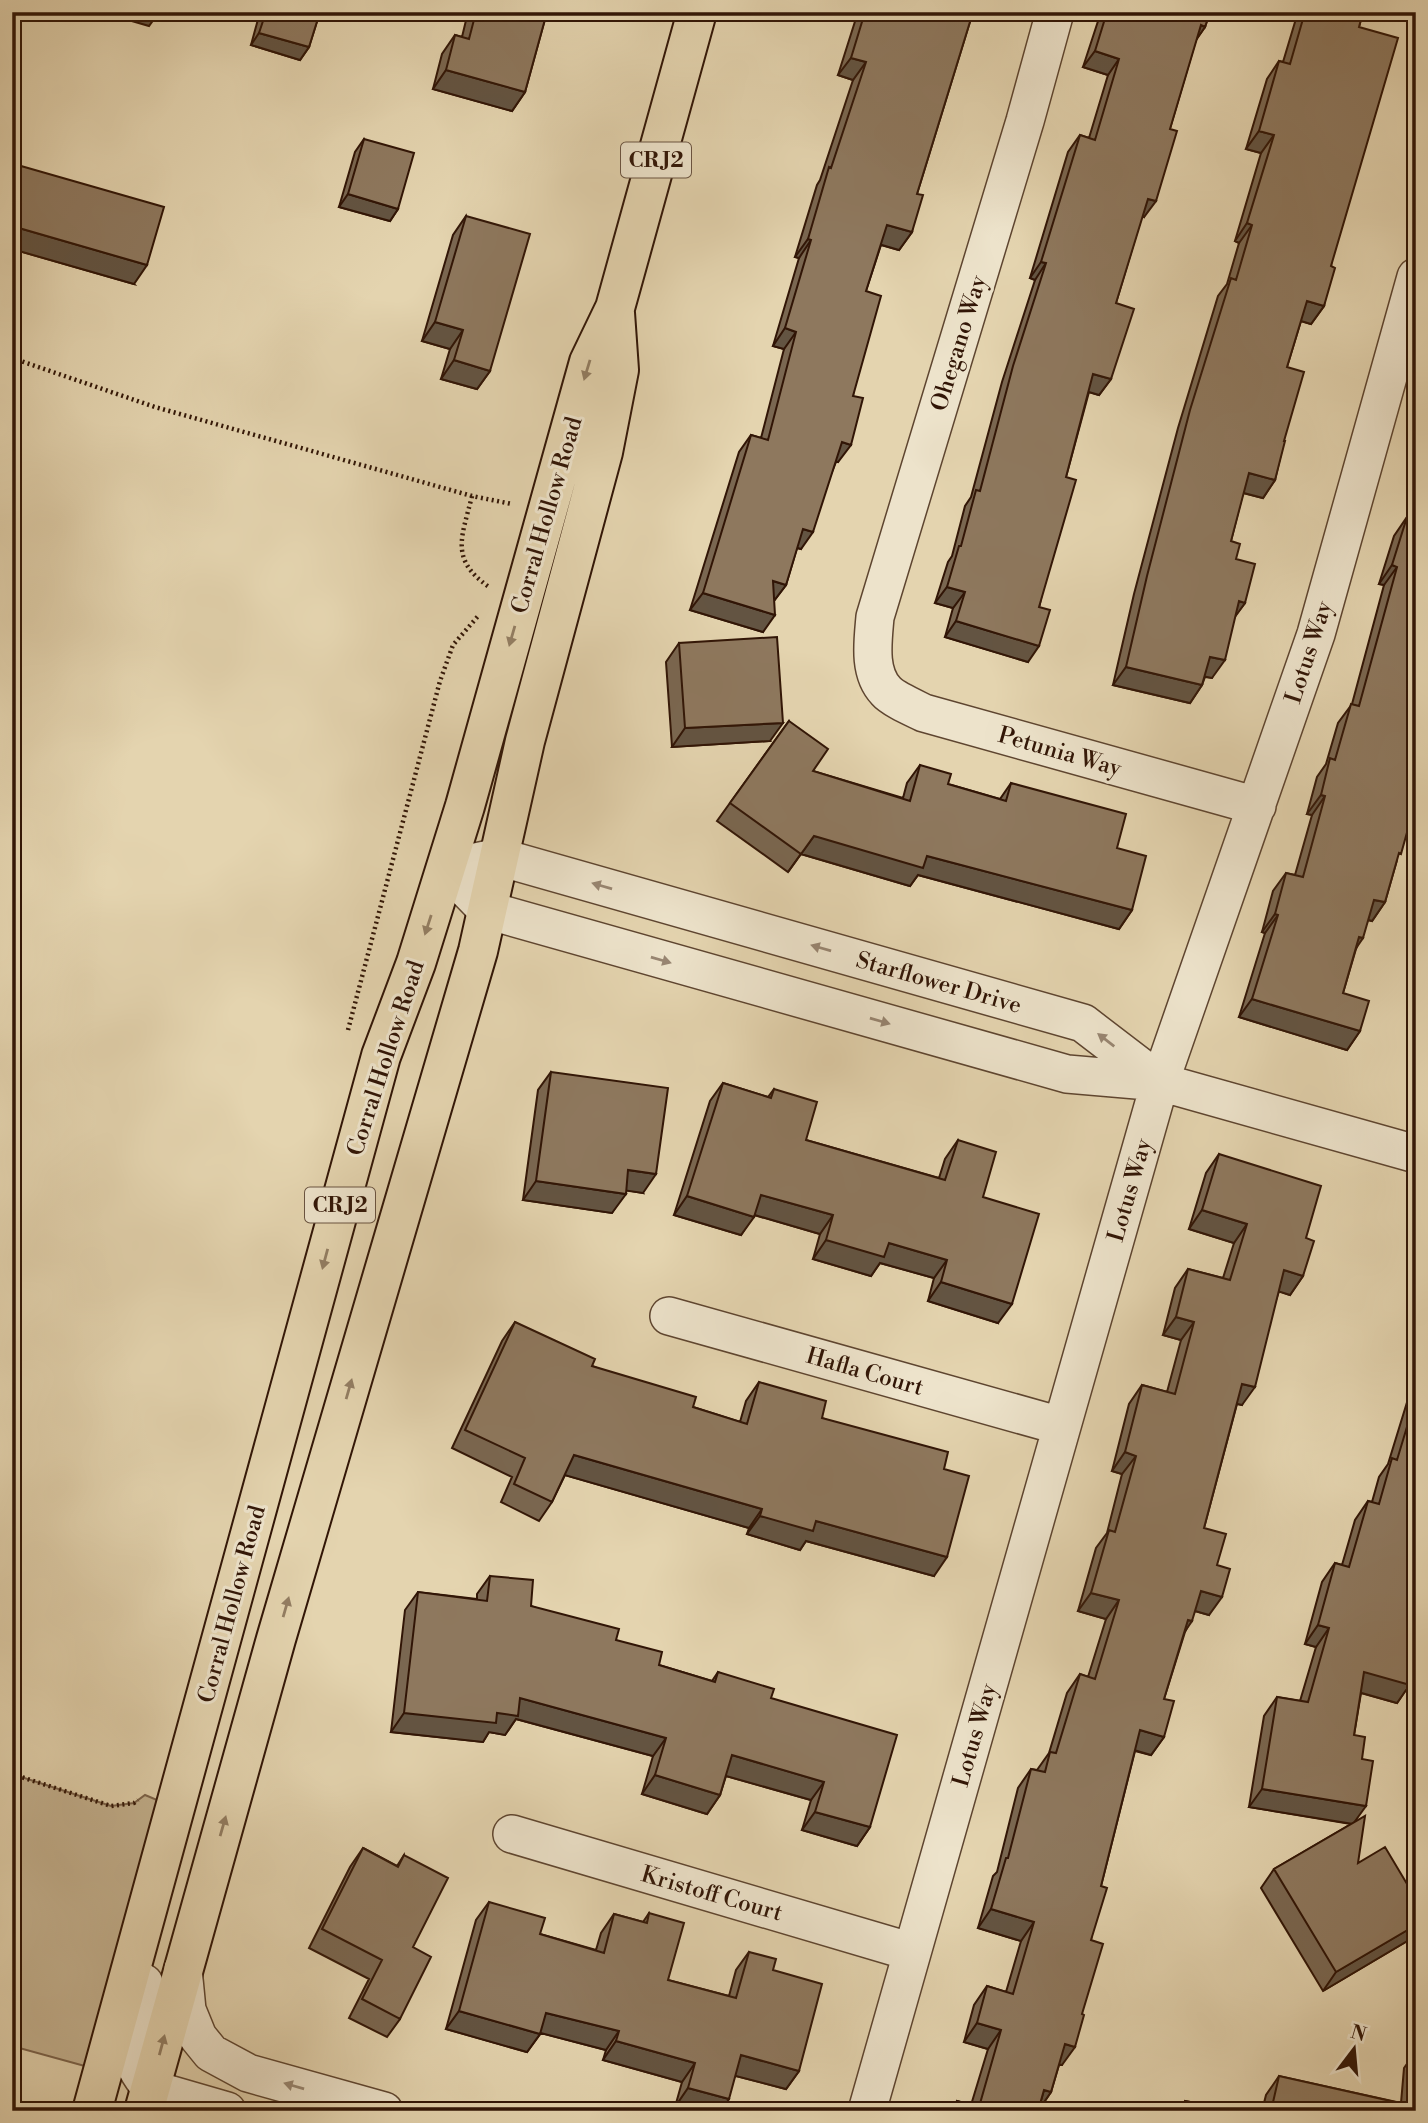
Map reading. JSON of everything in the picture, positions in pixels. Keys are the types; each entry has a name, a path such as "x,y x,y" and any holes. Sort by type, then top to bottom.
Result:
{"main road":[{"name":"Corral Hollow Road","path":"93,2111 381,1056 416,963 446,868 510,602 547,510 589,362 615,307 697,12"},
{"path":"147,2100 288,1600 478,951 525,741 603,452 619,370 615,307"}],"street":[{"name":"Ohegano Way","path":"877,674 872,652 875,617 1026,121 1055,12"},
{"name":"Lotus Way","path":"867,2111 1160,1082 1316,634 1414,293"},
{"name":"Petunia Way","path":"877,674 886,692 924,713 1257,806"},
{"name":"Starflower Drive","path":"446,868 499,857 1083,1023 1160,1082 1416,1154"},
{"path":"446,868 487,910 1067,1074 1160,1082"},
{"name":"Hafla Court","path":"669,1316 1061,1426"},
{"path":"227,2111 147,2100 132,2049 151,1953 228,1680 232,1662 236,1584"},
{"name":"Kristoff Court","path":"512,1835 912,1952"},
{"path":"183,1969 187,2010 198,2037 211,2053 248,2073 384,2111"}],"path":[{"path":"12,358 155,407 472,496 547,510"},
{"path":"346,1039 440,681 453,645 473,620 510,602 473,576 461,554 472,496"},
{"path":"12,1774 111,1806 134,1803 145,1795"}],"shaded area":[{"path":"12,1774 111,1806 134,1803 145,1795 162,1802 92,2068 12,2046"}],"building":[{"path":"266,12 320,12 309,47 259,33"},
{"path":"476,12 547,12 525,92 446,70 455,35 469,39"},
{"path":"865,12 973,12 917,194 923,195 912,232 887,225 866,291 881,296 853,396 863,398 851,445 842,442 813,532 803,529 786,585 773,581 775,615 703,593 751,435 768,440 796,332 785,328 811,240 808,239 829,167 831,168 866,62 851,58"},
{"path":"1107,12 1210,12 1205,27 1201,25 1170,129 1177,131 1156,201 1148,199 1116,303 1134,309 1111,379 1093,374 1066,477 1076,480 1039,607 1050,610 1039,646 956,621 965,592 947,587 976,490 980,491 1013,366 1046,263 1041,262 1080,135 1095,140 1119,59 1095,51"},
{"path":"1305,12 1363,12 1359,27 1398,38 1331,266 1335,268 1324,306 1307,301 1287,367 1304,372 1275,480 1249,473 1231,541 1240,544 1236,559 1255,564 1245,603 1239,601 1225,660 1210,657 1202,685 1126,667 1190,410 1231,278 1236,280 1252,225 1247,223 1274,135 1259,131 1279,61 1290,64"},
{"path":"364,139 414,153 398,209 348,194"},
{"path":"21,166 164,207 147,265 12,226 12,196"},
{"path":"466,216 530,234 490,371 454,360 463,330 435,322"},
{"path":"1407,517 1416,520 1416,800 1385,902 1374,900 1363,938 1359,937 1343,993 1369,1001 1360,1031 1252,999 1278,915 1275,914 1286,873 1303,877 1325,796 1321,795 1330,758 1335,760 1351,704 1359,706 1397,567 1392,565"},
{"path":"777,637 783,723 685,728 679,643"},
{"path":"789,721 828,749 813,771 910,801 920,765 951,774 948,784 1006,801 1011,783 1126,814 1117,848 1146,856 1132,910 927,856 923,868 814,836 801,854 730,803"},
{"path":"551,1072 668,1088 656,1174 628,1170 626,1194 536,1181"},
{"path":"723,1083 771,1098 774,1089 817,1102 806,1140 945,1180 958,1140 996,1152 983,1197 1039,1214 1012,1304 941,1282 947,1260 889,1243 884,1257 826,1240 833,1215 761,1195 754,1217 687,1196"},
{"path":"1219,1154 1321,1186 1306,1238 1314,1241 1303,1276 1284,1270 1255,1387 1242,1384 1204,1528 1226,1534 1217,1565 1230,1569 1222,1597 1201,1591 1192,1621 1188,1620 1164,1699 1174,1701 1164,1737 1140,1730 1101,1886 1107,1888 1091,1940 1103,1944 1075,2047 1065,2044 1051,2092 1044,2090 1038,2111 954,2111 957,2101 979,2107 1001,2030 977,2023 987,1986 1013,1994 1034,1922 991,1909 1008,1858 1031,1769 1045,1772 1050,1752 1056,1753 1080,1674 1095,1679 1119,1600 1091,1593 1109,1530 1115,1532 1136,1456 1125,1452 1142,1385 1175,1394 1194,1322 1176,1317 1188,1269 1230,1280 1247,1224 1202,1210"},
{"path":"515,1322 595,1359 592,1366 696,1397 693,1407 747,1424 759,1382 826,1401 822,1418 948,1452 944,1469 969,1476 947,1557 816,1521 813,1531 760,1516 762,1509 574,1455 552,1502 514,1484 525,1458 465,1430"},
{"path":"1416,1397 1416,1670 1410,1685 1364,1672 1354,1735 1365,1737 1362,1759 1373,1761 1366,1806 1262,1789 1277,1697 1308,1702 1329,1628 1318,1625 1335,1563 1349,1567 1368,1501 1379,1504 1392,1458 1397,1460"},
{"path":"490,1576 533,1580 531,1606 619,1629 616,1640 662,1652 659,1665 715,1682 718,1672 774,1689 771,1698 897,1735 870,1827 815,1812 824,1782 732,1755 720,1795 655,1775 666,1738 520,1698 518,1716 497,1713 496,1723 404,1713 418,1592 487,1601"},
{"path":"1365,1816 1358,1863 1385,1847 1416,1899 1416,1925 1336,1972 1274,1869"},
{"path":"363,1848 398,1867 404,1855 448,1878 413,1947 431,1957 400,2019 362,1999 382,1960 322,1929"},
{"path":"489,1902 545,1918 540,1934 604,1953 614,1914 647,1923 649,1913 684,1923 668,1980 736,1998 749,1952 776,1959 773,1970 822,1984 799,2071 741,2055 729,2099 688,2088 695,2063 616,2041 619,2031 546,2013 540,2034 459,2011"},
{"path":"1416,2066 1416,2111 1271,2111 1279,2076 1413,2106"},
{"path":"1185,2101 1237,2111 1184,2111"},
{"path":"1135,2103 1177,2111 1134,2111"}]}
